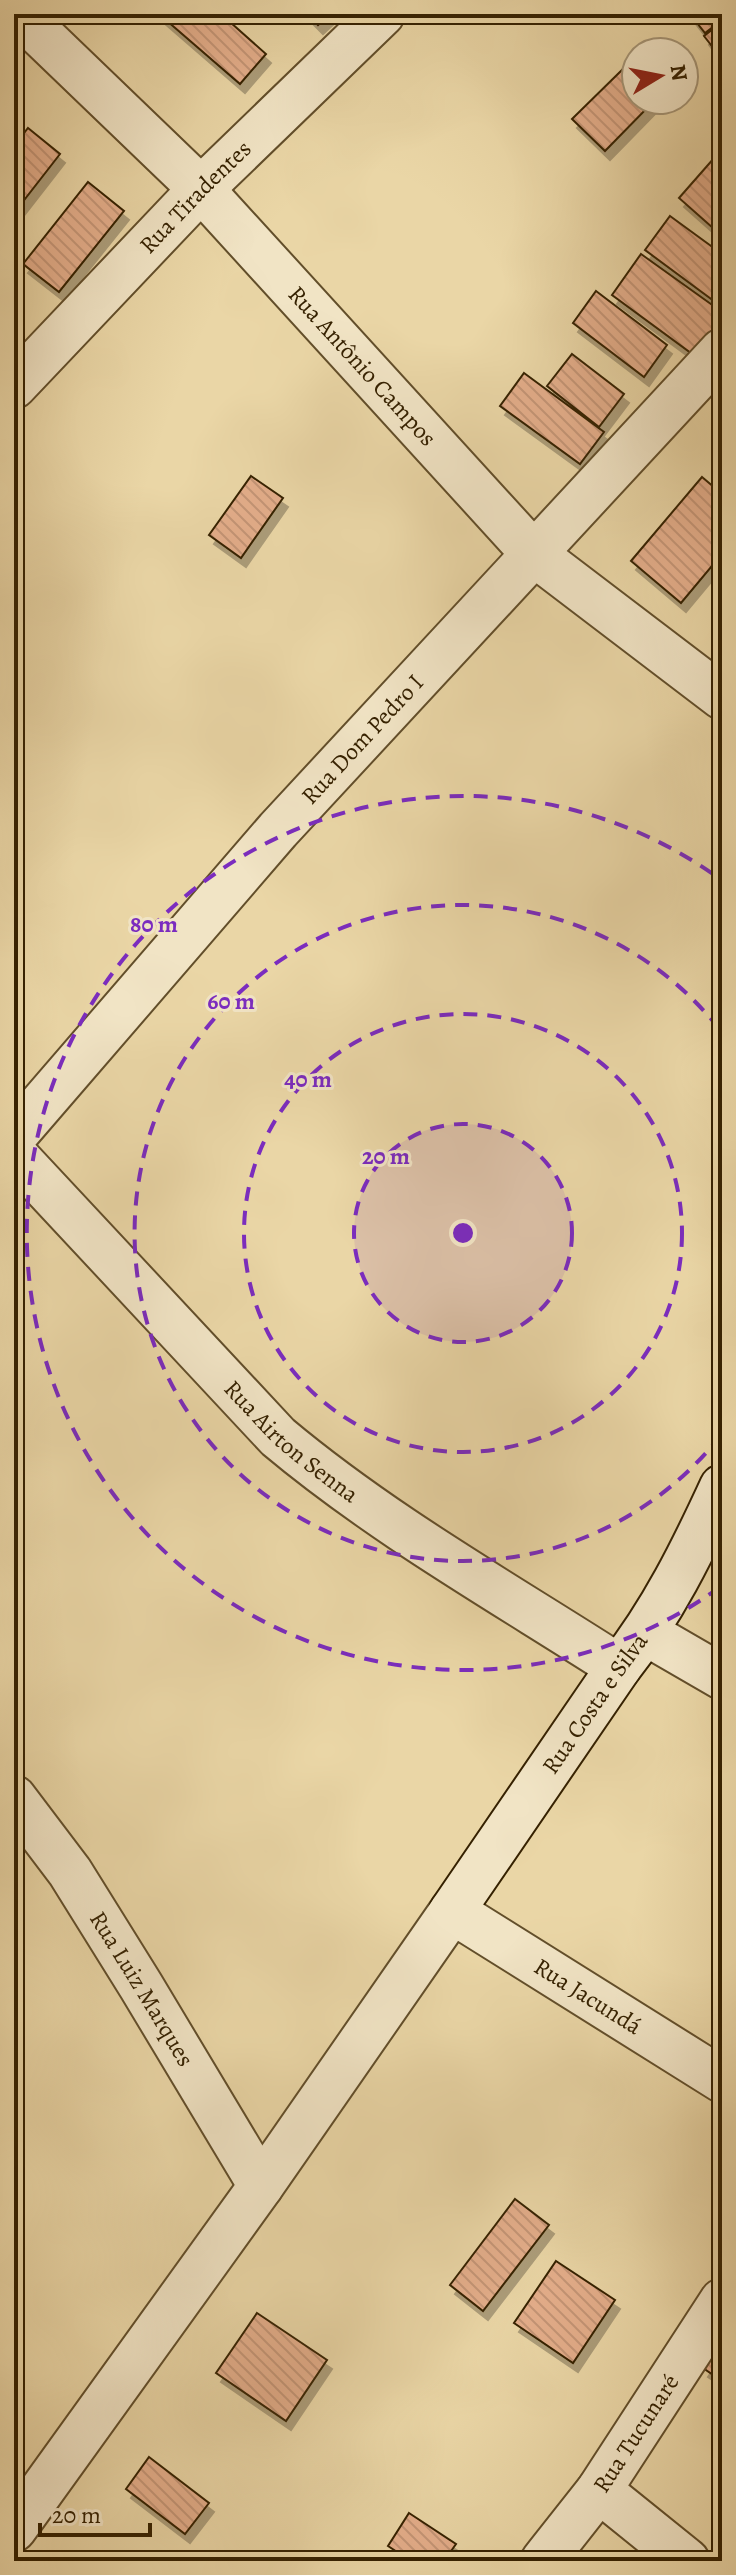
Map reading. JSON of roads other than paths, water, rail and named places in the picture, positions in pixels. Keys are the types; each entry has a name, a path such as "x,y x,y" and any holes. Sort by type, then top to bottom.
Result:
{"street":[{"name":"Rua Antônio Campos","path":"19,14 201,189 533,553 722,697"},
{"name":"Rua Tiradentes","path":"14,386 201,189 382,14"},
{"name":"Rua Dom Pedro I","path":"14,1136 278,830 722,351"},
{"name":"Rua Airton Senna","path":"14,1154 278,1437 370,1509 619,1667"},
{"name":"Rua Costa e Silva","path":"14,2529 261,2186 619,1667 646,1633 722,1487"},
{"path":"646,1633 722,1677"},
{"name":"Rua Luiz Marques","path":"14,1798 70,1872 261,2186"},
{"name":"Rua Jacundá","path":"452,1911 722,2080"},
{"name":"Rua Tucunaré","path":"543,2561 599,2490 722,2301"},
{"path":"599,2490 687,2561"}]}
